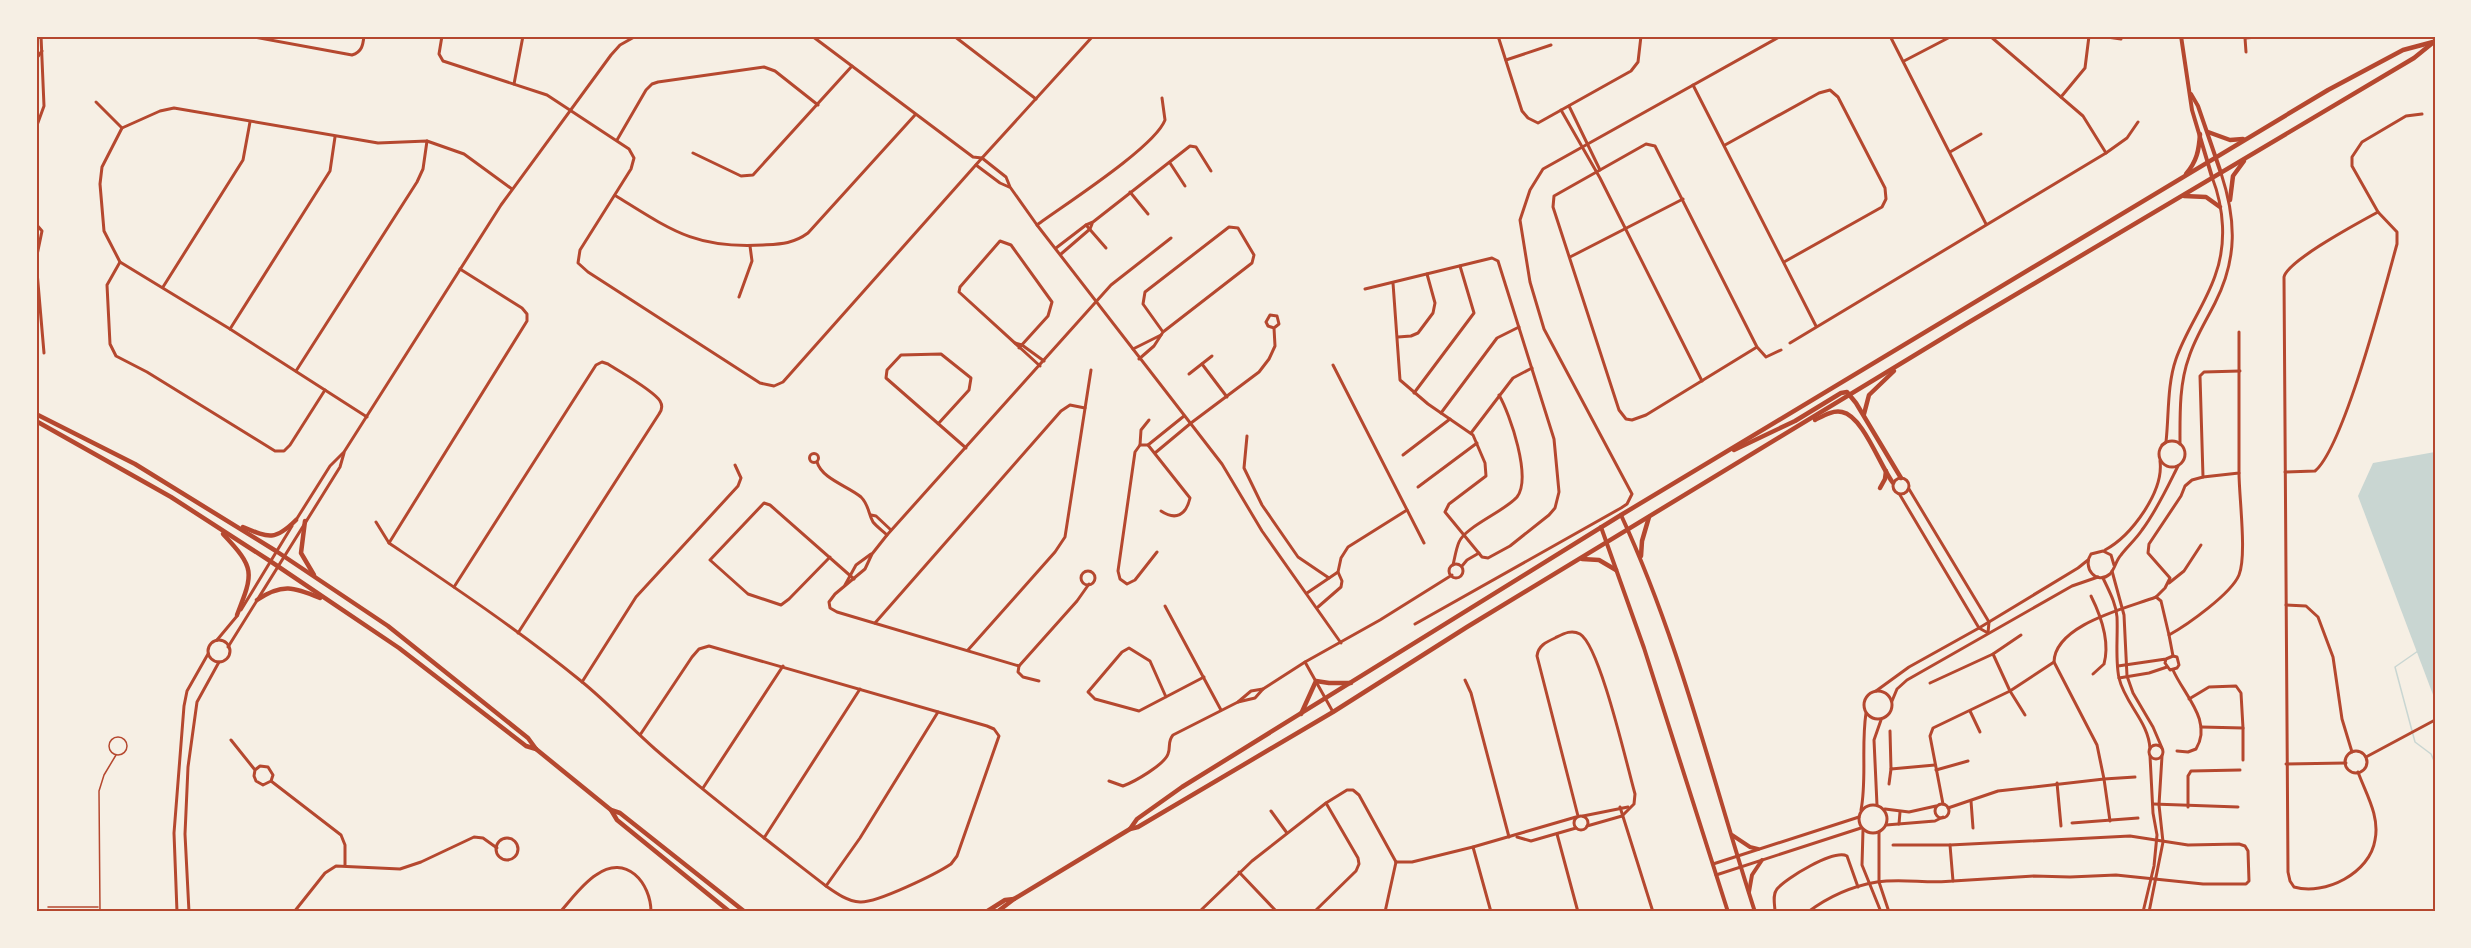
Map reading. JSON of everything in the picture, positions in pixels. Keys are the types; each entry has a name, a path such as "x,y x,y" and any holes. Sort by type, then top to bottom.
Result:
{"main road":[{"path":"997,912 1014,899 1130,829 1137,819 1182,787 1326,700 1601,527 2328,90 2403,50 2434,41"},
{"path":"1130,829 1138,828 1333,712 1467,627 1903,363 2414,58 2434,41"},
{"path":"2208,132 2230,140 2247,138"},
{"path":"2182,178 2194,164 2200,134"},
{"path":"2230,200 2233,176 2248,157"},
{"path":"2181,196 2206,197 2220,207"},
{"path":"1864,417 1864,406 1869,395 1903,363"},
{"path":"1721,455 1760,439 1841,393 1847,392 1902,478"},
{"path":"1791,432 1828,414 1842,412 1854,420 1893,483"},
{"path":"36,414 126,459 232,523 406,639 528,738 536,748 611,810 617,820 730,912"},
{"path":"36,421 112,463 278,566 399,648 526,746 536,748"},
{"path":"1880,488 1886,471"},
{"path":"1641,556 1642,540 1649,517"},
{"path":"232,523 262,535 272,536 284,532 296,520"},
{"path":"305,521 301,553 315,577"},
{"path":"217,527 244,556 249,569 246,593 237,615"},
{"path":"1581,559 1599,560 1616,570"},
{"path":"257,600 269,592 290,587 331,603"},
{"path":"1300,715 1316,681 1354,682"},
{"path":"611,810 620,813 745,912"},
{"path":"986,912 1005,900 1014,899"}],"street":[{"path":"36,128 44,106 41,36"},
{"path":"249,36 353,55 362,47 364,36"},
{"path":"442,36 440,54 443,61 546,94 629,149 634,158 616,196 578,255 578,263 588,272 769,386 778,385 1094,36"},
{"path":"514,84 523,36"},
{"path":"177,912 174,833 184,706 188,691 208,654 210,645 217,640 237,615 306,503 330,466 344,452 367,417 512,189 611,55 626,41 636,36"},
{"path":"812,36 973,157 982,158 1005,176 1010,187 1037,225 1233,479 1259,526 1341,643"},
{"path":"1498,36 1522,111 1528,118 1538,123 1633,70 1638,62 1641,36"},
{"path":"1415,624 1621,508 1627,504 1632,494 1544,328 1530,282 1520,220 1530,190 1540,171 1781,36"},
{"path":"1890,36 1986,224"},
{"path":"1904,61 1952,36"},
{"path":"1990,36 2088,122 2106,153"},
{"path":"2061,97 2085,68 2089,36"},
{"path":"2100,36 2121,39"},
{"path":"1881,912 1862,865 1862,829 1858,817 1861,810 1863,785 1862,749 1866,713 1865,699 1909,667 2066,576 2088,560 2094,552 2103,551 2120,540 2145,509 2159,481 2159,454 2162,445 2166,442 2175,363 2184,338 2215,276 2222,238 2220,207 2192,110 2181,36"},
{"path":"2247,52 2245,37 2270,36"},
{"path":"957,37 1036,99"},
{"path":"1506,60 1551,45"},
{"path":"36,59 42,50"},
{"path":"693,153 741,176 753,175 852,66"},
{"path":"617,140 646,90 651,84 658,82 764,68 775,71 819,105"},
{"path":"1693,85 1817,327"},
{"path":"1725,145 1819,93 1830,90 1838,97 1885,188 1886,199 1882,207 1784,262"},
{"path":"2143,912 2163,842 2159,805 2162,748 2153,727 2133,693 2127,676 2124,615 2112,571 2114,565 2153,514 2178,466 2183,461 2185,454 2180,444 2182,395 2188,359 2217,300 2230,265 2234,233 2230,200 2208,132 2198,106 2190,94"},
{"path":"1037,225 1124,162 1155,135 1165,120 1162,98"},
{"path":"96,102 122,128"},
{"path":"1569,106 1600,170 1600,178"},
{"path":"367,417 120,262 104,231 100,174 104,161 122,128 160,111 174,108 335,137 385,143 427,141 464,154 512,189"},
{"path":"1561,110 1600,178 1702,381"},
{"path":"616,196 663,226 712,243 750,246 787,244 800,239 807,233 916,114"},
{"path":"2285,472 2313,472 2318,468 2344,417 2379,309 2398,239 2396,230 2378,212 2352,166 2352,157 2362,142 2406,116 2422,114"},
{"path":"163,287 243,160 250,122"},
{"path":"1790,343 2106,153 2127,138 2138,122"},
{"path":"1950,152 1981,134"},
{"path":"230,329 330,171 335,137"},
{"path":"296,371 420,176 427,141"},
{"path":"1757,347 1638,419 1626,419 1619,410 1552,203 1554,196 1646,144 1657,148 1757,347 1766,357 1781,350"},
{"path":"1056,248 1193,146 1211,171"},
{"path":"973,157 976,165 1001,184 1010,187"},
{"path":"1170,163 1185,186"},
{"path":"1130,192 1148,214"},
{"path":"1570,257 1683,199"},
{"path":"2358,772 2374,818 2375,840 2370,854 2358,868 2331,886 2300,888 2293,885 2288,872 2286,764 2285,273 2317,248 2378,212"},
{"path":"1060,255 1090,230 1093,222"},
{"path":"36,224 42,231 36,260 38,308 44,353"},
{"path":"1086,225 1106,248"},
{"path":"1133,350 1162,333 1252,263 1254,255 1238,228 1229,227 1145,292 1143,304 1162,333"},
{"path":"1019,666 837,612 830,608 829,602 831,597 865,569 872,554 891,530 1117,279 1172,238"},
{"path":"1021,347 1048,316 1052,302 1012,246 1002,240 996,243 959,290 1003,334 1021,347 1044,361"},
{"path":"739,297 753,261 750,246"},
{"path":"1365,289 1492,258 1498,259 1556,445 1559,495 1553,512 1510,546 1488,558 1479,553 1448,518 1446,510 1454,500 1486,476 1486,467 1471,433 1414,393 1400,380 1393,283"},
{"path":"120,262 106,288 110,344 113,352 121,359 147,372 275,452 284,451 290,445 325,390"},
{"path":"1414,393 1474,313 1460,266"},
{"path":"389,543 527,321 527,314 522,308 460,269"},
{"path":"1398,337 1418,333 1433,313 1435,303 1427,274"},
{"path":"1270,315 1275,315 1279,320 1279,324 1274,328 1270,328 1266,322 1270,315"},
{"path":"1441,413 1497,338 1519,326"},
{"path":"1155,454 1191,423 1259,372 1269,359 1276,342 1274,328"},
{"path":"2169,635 2201,613 2226,591 2239,575 2241,528 2240,332"},
{"path":"1139,359 1154,346 1162,333"},
{"path":"1021,347 1040,366"},
{"path":"938,424 969,390 971,378 941,354 901,355 887,370 886,378 938,424 966,448"},
{"path":"1190,374 1212,356"},
{"path":"454,587 597,364 602,362 608,364 651,393 661,402 662,408 659,414 518,633"},
{"path":"1202,364 1227,397"},
{"path":"1333,365 1424,543"},
{"path":"1471,433 1515,376 1532,368"},
{"path":"968,650 1062,543 1067,530 1091,370"},
{"path":"2203,477 2200,376 2204,372 2240,370"},
{"path":"1452,575 1450,570 1454,565 1459,542 1511,502 1521,487 1519,455 1508,416 1499,395"},
{"path":"875,623 1061,411 1070,405 1085,408"},
{"path":"1140,445 1148,445 1184,415"},
{"path":"1403,455 1450,418"},
{"path":"1149,420 1141,430 1140,445 1135,452 1118,571 1120,579 1127,584 1136,580 1157,552"},
{"path":"1247,436 1244,468 1262,505 1298,557 1329,578"},
{"path":"2162,445 2171,441 2180,444"},
{"path":"1418,487 1477,443"},
{"path":"1148,445 1190,498 1188,505 1177,516 1171,517 1161,512"},
{"path":"189,912 186,834 189,756 198,702 219,662 227,657 228,647 340,467 344,452"},
{"path":"2160,461 2168,467 2178,466"},
{"path":"817,462 819,469 860,497 871,510 873,521 887,535"},
{"path":"582,682 636,597 738,486 741,478 735,465"},
{"path":"2169,583 2167,573 2148,553 2148,547 2185,486 2192,480 2203,477 2239,473"},
{"path":"1902,478 1908,482 1909,489 1989,622 1988,633 1979,628 1900,495 1894,490 1893,483 1902,478"},
{"path":"1900,495 1906,494 1909,489"},
{"path":"306,503 314,509"},
{"path":"830,557 786,603 781,604 748,594 710,560 764,503 770,505 830,557 854,579"},
{"path":"1317,608 1340,590 1342,583 1338,572 1341,558 1348,547 1407,510"},
{"path":"871,515 876,516 891,530"},
{"path":"1621,515 1641,556 1713,771 1755,912"},
{"path":"376,522 389,543 518,633 582,682 640,735 764,838 826,886 849,900 866,902 951,864 957,856 999,741 999,736 994,729 714,647 702,647 692,657 640,735"},
{"path":"1601,527 1644,648 1728,912"},
{"path":"1948,808 1943,804 1935,768 1930,736 1933,728 2010,691 2054,662 2062,641 2101,616 2156,597 2184,572 2201,545"},
{"path":"2103,551 2111,555 2114,565"},
{"path":"1109,782 1123,786 1137,779 1165,759 1169,750 1169,741 1173,735 1238,702 1253,699 1263,689 1305,662 1341,643 1452,575 1460,576 1467,560 1479,553"},
{"path":"844,586 849,574 863,558 872,554"},
{"path":"2088,560 2090,572 2100,577 2115,609 2119,678 2147,731 2157,840 2149,912"},
{"path":"1454,565 1462,567"},
{"path":"1039,681 1020,676 1019,666 1094,581 1095,576 1089,571 1083,574 1082,578 1085,583 1089,584"},
{"path":"1877,805 1874,740 1881,720 1889,715 1897,689 1907,680 2072,586 2112,571"},
{"path":"1307,593 1338,572"},
{"path":"2091,596 2101,616 2106,660 2101,669 2093,674"},
{"path":"2156,597 2162,601 2173,656 2179,660 2177,668 2173,670"},
{"path":"2286,605 2306,606 2318,617 2333,657 2342,719 2352,752"},
{"path":"1165,606 1221,710"},
{"path":"1514,836 1531,841 1576,828 1581,830 1587,826 1622,816 1634,802 1635,794 1594,652 1584,637 1570,632 1545,643 1537,654 1579,816 1588,822 1587,826"},
{"path":"1930,683 1993,654 2021,635"},
{"path":"217,640 224,642 228,647"},
{"path":"1166,697 1150,661 1129,648 1122,652 1088,693 1095,699 1136,711 1151,706 1204,677"},
{"path":"208,654 219,662"},
{"path":"1993,654 2010,691 2025,715"},
{"path":"2118,666 2173,656"},
{"path":"2166,659 2167,667"},
{"path":"1305,662 1333,712"},
{"path":"2054,662 2097,745 2110,821"},
{"path":"703,788 783,666"},
{"path":"2119,678 2149,673 2167,667 2173,670 2198,714 2201,727 2201,739 2196,749 2188,752 2177,751"},
{"path":"1465,680 1471,693 1509,837"},
{"path":"2190,699 2210,687 2236,686 2241,693 2243,760"},
{"path":"764,838 860,689"},
{"path":"1238,702 1251,691 1263,689"},
{"path":"1876,691 1886,693 1892,701"},
{"path":"1970,711 1980,732"},
{"path":"826,886 860,838 938,712"},
{"path":"1866,713 1874,719 1881,720"},
{"path":"2366,757 2435,720"},
{"path":"2201,727 2243,728"},
{"path":"1889,784 1890,731"},
{"path":"231,740 255,770 254,776 258,783 266,784 271,781"},
{"path":"2150,749 2156,745 2162,748"},
{"path":"2360,751 2366,757 2365,768 2358,772 2349,769 2346,763 2346,758 2352,752 2360,751"},
{"path":"2150,756 2157,759 2162,756"},
{"path":"1891,768 1935,768 1968,761"},
{"path":"2286,764 2346,763"},
{"path":"255,770 263,766 268,768 272,772 271,781"},
{"path":"2188,807 2188,776 2191,771 2240,770"},
{"path":"1948,808 1998,791 2057,783 2135,777"},
{"path":"271,781 341,835 345,845 345,865"},
{"path":"2057,783 2061,826"},
{"path":"1199,912 1239,872 1326,803 1347,790 1356,792 1396,862 1385,912"},
{"path":"1971,801 1973,828"},
{"path":"1314,912 1356,871 1359,864 1358,858 1326,803"},
{"path":"1883,809 1900,812 1943,804"},
{"path":"2153,804 2238,807"},
{"path":"1861,810 1867,806 1877,805 1887,815 1886,825 1879,832 1868,833 1862,829"},
{"path":"1620,807 1653,912"},
{"path":"1396,862 1412,862 1514,836 1579,816 1629,807"},
{"path":"1936,807 1935,813 1942,818"},
{"path":"1886,825 1935,821 1948,814 1948,808"},
{"path":"1270,811 1287,833"},
{"path":"1899,824 1900,812"},
{"path":"1576,828 1574,822 1579,816"},
{"path":"1713,864 1858,817"},
{"path":"2072,823 2138,818"},
{"path":"1716,875 1862,829"},
{"path":"1879,832 1879,882 1889,912"},
{"path":"1557,834 1578,912"},
{"path":"1731,835 1750,847 1758,849"},
{"path":"1808,912 1831,897 1879,882 1925,883 2034,876 2153,878 2203,884 2246,884 2249,881 2248,851 2242,844 2188,845 2130,836 1950,845 1893,845"},
{"path":"294,912 325,873 336,866 388,870 407,867 474,837 483,838 497,848 498,855 507,860 513,858 518,849 516,843 508,838 502,840 497,848"},
{"path":"1950,845 1953,881"},
{"path":"1473,847 1491,912"},
{"path":"1775,912 1774,895 1777,888 1809,866 1841,854 1847,856 1858,887"},
{"path":"1749,892 1752,875 1762,860"},
{"path":"560,912 597,874 616,868 629,871 645,883 650,896 651,912"},
{"path":"1239,872 1277,912"}],"lane":[{"path":"100,912 100,785 116,755 121,754 126,748 121,738 115,738 110,744 110,749 116,755"},
{"path":"48,907 99,908"}],"shaded area":[{"path":"2435,452 2435,700 2358,496 2373,463"}],"waterway":[{"path":"2418,651 2395,667 2415,742 2431,754 2435,763"}]}
